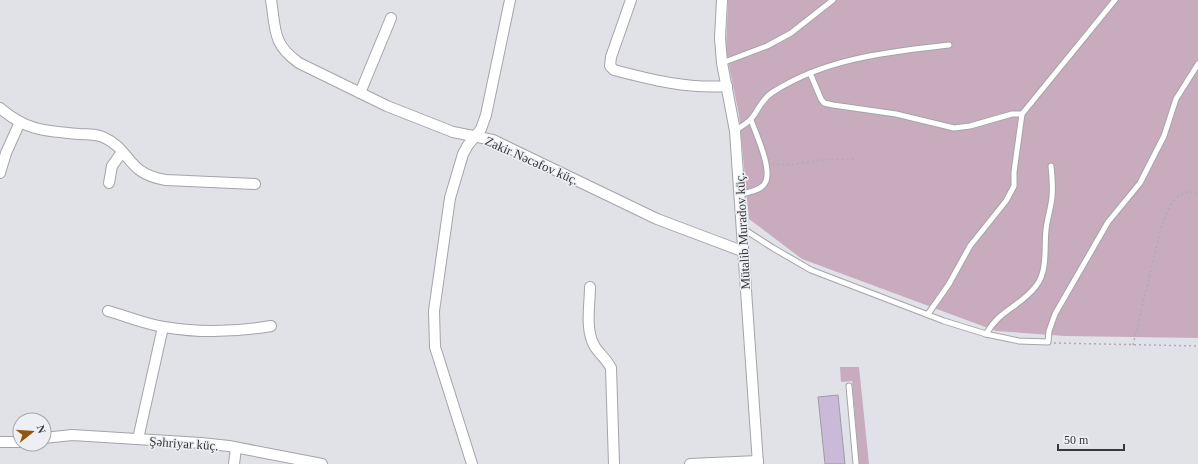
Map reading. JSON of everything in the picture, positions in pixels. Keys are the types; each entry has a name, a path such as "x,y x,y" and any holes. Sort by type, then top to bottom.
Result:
{"street":[{"name":"Zakir Nəcəfov küç.","path":"271,0 277,38 286,54 299,63 360,93 452,132 493,140 657,219 742,251"},
{"path":"472,464 435,347 434,311 450,198 463,154 468,145 476,136 486,115 510,0"},
{"path":"631,0 611,57 610,66 614,70 659,82 706,88 727,86"},
{"name":"Mütalib Muradov küç.","path":"722,0 720,38 722,63 735,131 742,227 742,251 758,463"},
{"path":"360,93 391,18"},
{"path":"0,108 28,126 46,131 100,136 113,142 142,173 151,178 255,184"},
{"path":"0,173 6,153 20,122"},
{"path":"109,183 112,166 122,152"},
{"path":"590,287 590,333 594,345 607,360 611,368 614,464"},
{"path":"108,311 163,327 192,330 244,330 271,326"},
{"path":"138,439 163,327"},
{"name":"Şəhriyar küç.","path":"52,437 72,436 201,443 322,464"},
{"path":"0,442 12,442"},
{"path":"234,464 236,448"},
{"path":"690,464 758,463"}],"lane":[{"path":"722,63 767,46 791,33 833,0"},
{"path":"928,314 949,284 970,246 1006,201 1014,186 1014,172 1022,114 1115,0"},
{"path":"735,131 751,120 764,99 772,92 824,66 850,59 902,50 950,45"},
{"path":"742,227 773,248 811,270 928,314 986,334 1019,341 1048,342 1049,331 1055,314 1108,222 1140,183 1164,136 1176,99 1198,64"},
{"path":"810,73 821,99 824,103 833,105 896,114 954,128 970,126 1012,114 1022,114"},
{"path":"740,195 759,189 765,184 768,177 767,166 751,120"},
{"path":"986,334 993,321 1023,301 1037,285 1044,269 1046,231 1052,197 1051,166"},
{"path":"849,386 856,464"}],"path":[{"path":"767,166 775,163 790,165 822,160 856,158"},
{"path":"1133,345 1161,228 1167,209 1176,198 1188,192 1198,194"},
{"path":"1048,342 1198,346"}],"shaded area":[{"path":"728,0 1198,0 1198,338 1065,336 996,331 802,259 749,219 739,115 726,51"},
{"path":"840,367 859,367 869,464 859,464 852,381 841,382"}],"building":[{"path":"838,395 845,464 825,464 818,397"}]}
